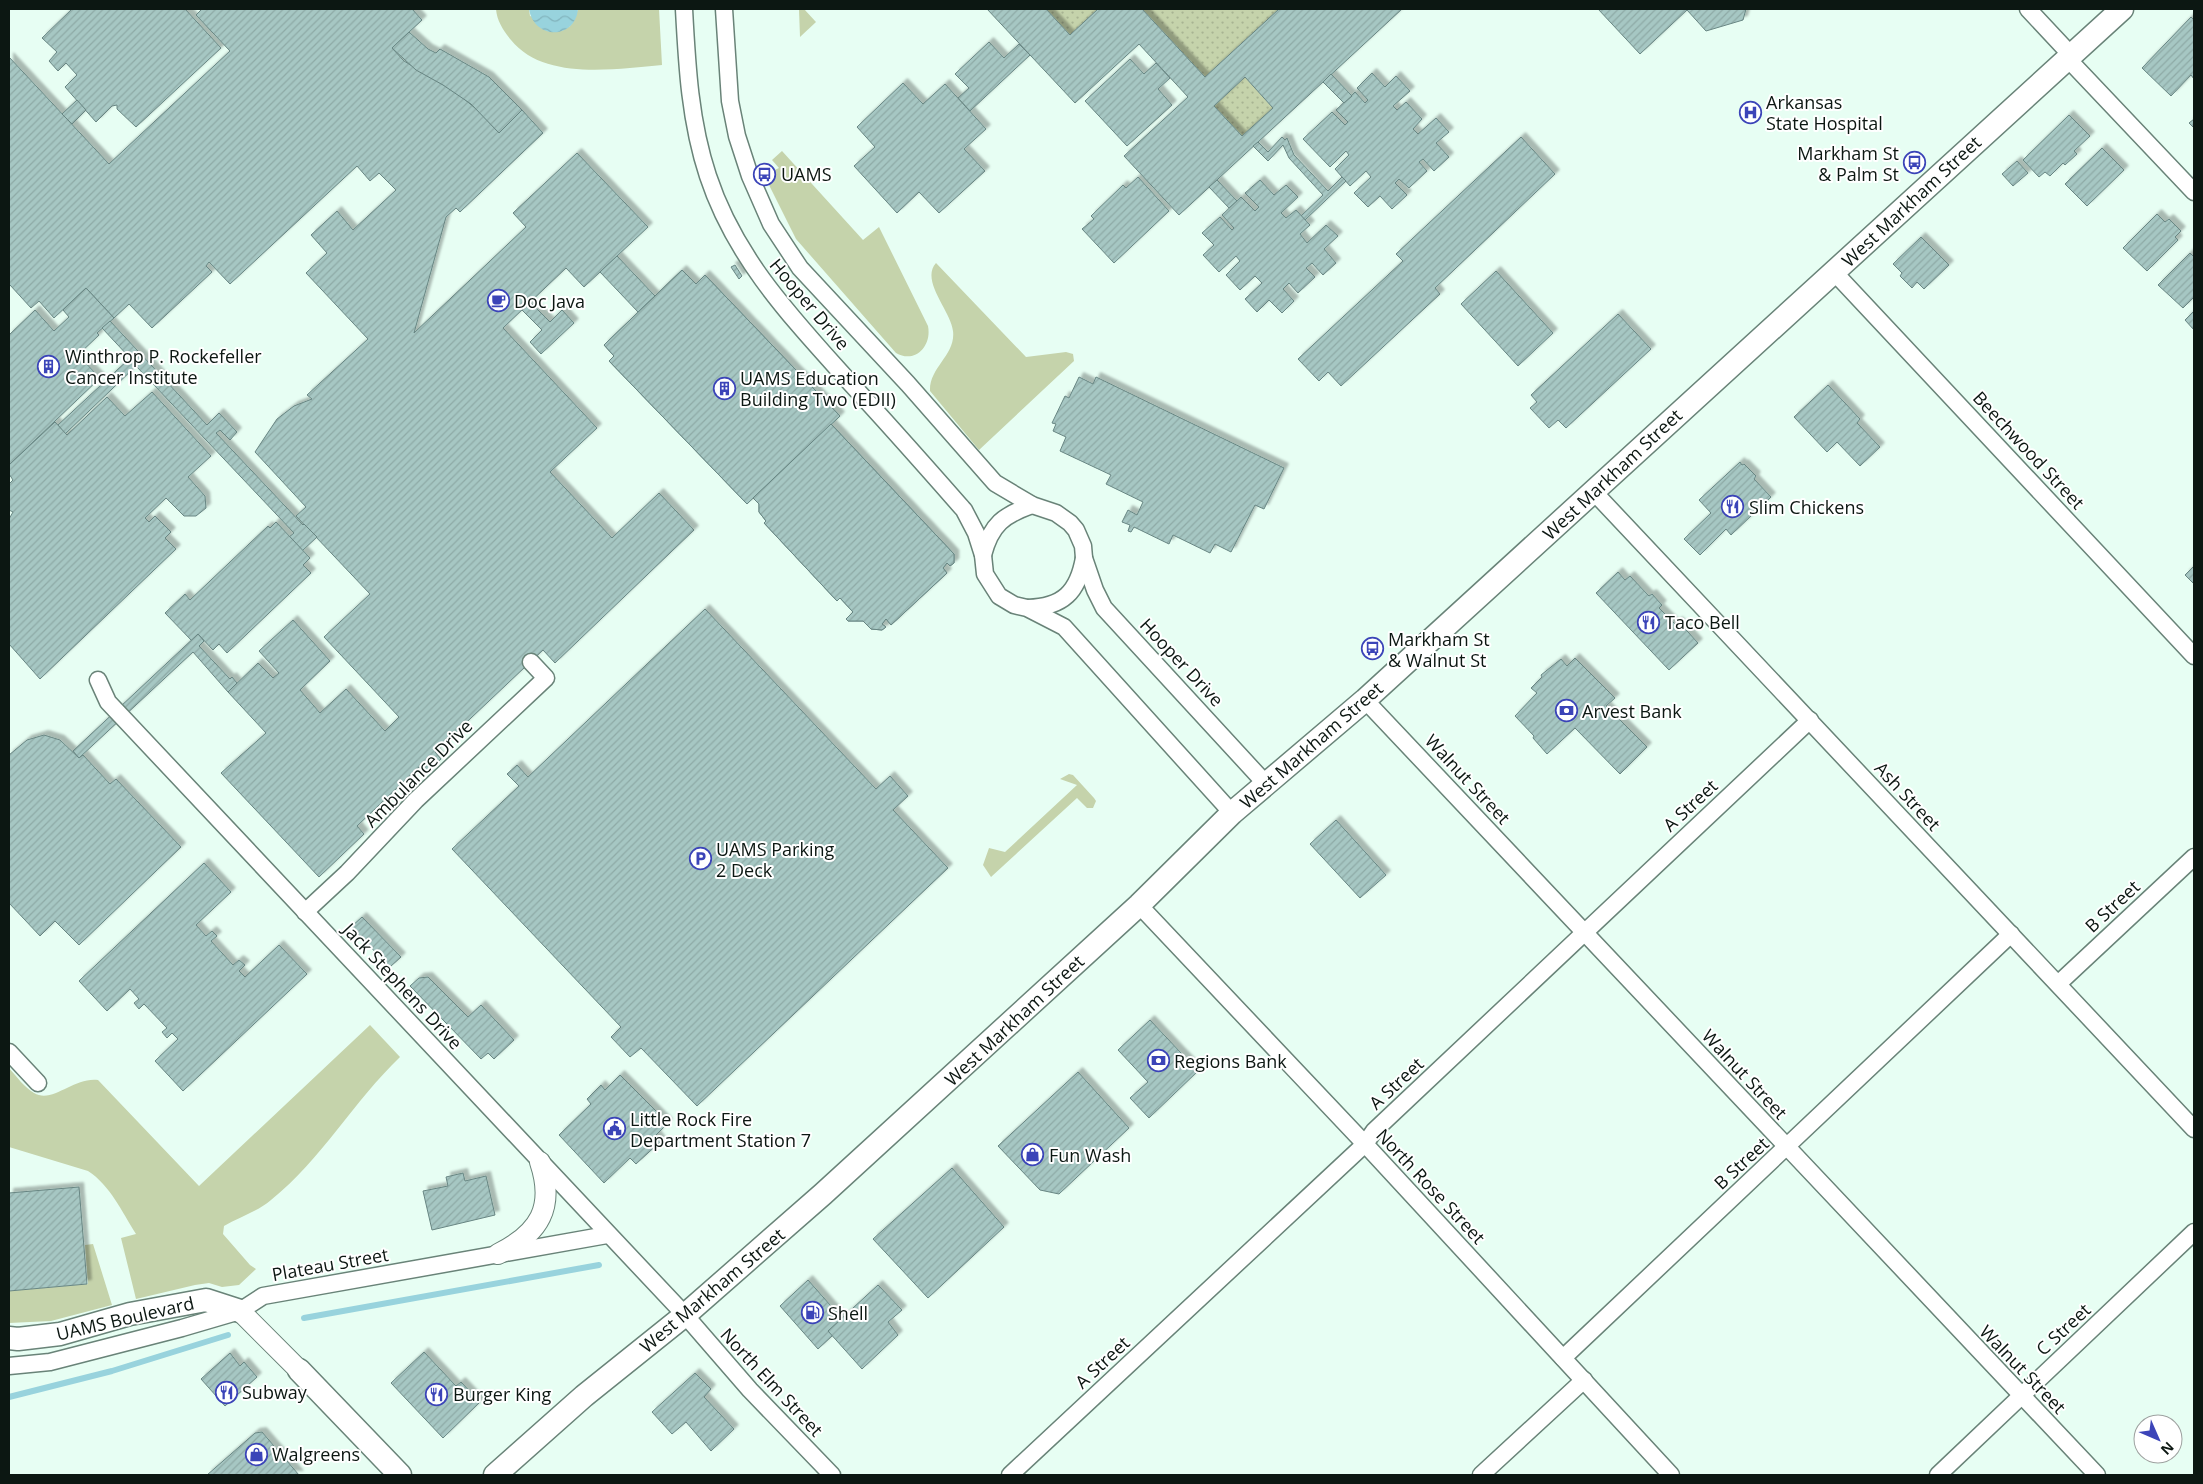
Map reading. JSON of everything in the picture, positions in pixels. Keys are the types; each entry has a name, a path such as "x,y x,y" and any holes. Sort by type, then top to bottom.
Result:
{"main road":[{"name":"West Markham Street","path":"495,1475 591,1391 685,1315 824,1194 1139,905 1232,813 1365,700 2122,9"},
{"name":"UAMS Boulevard","path":"9,1338 18,1339 60,1334 130,1314 206,1300 240,1312"},
{"path":"299,1370 400,1475"}],"street":[{"name":"Hooper Drive","path":"684,9 687,72 695,126 709,177 736,238 752,265 778,301 964,510 976,533 983,555 985,574 999,596 1014,605 1027,608 1045,608 1057,603 1071,592 1081,575 1084,558"},
{"name":"Hooper Drive","path":"724,9 730,101 737,136 750,176 771,224 800,268 908,384 995,483 1032,505 1056,513 1070,523 1076,530 1083,546 1084,558 1095,590 1104,608 1266,784"},
{"path":"2028,9 2069,57 2194,192"},
{"name":"Beechwood Street","path":"1834,272 2194,656"},
{"name":"Ash Street","path":"1593,491 2194,1129"},
{"path":"983,555 987,538 999,521 1014,512 1032,505"},
{"name":"Hooper Drive","path":"1027,608 1064,627 1232,813"},
{"name":"Ambulance Drive","path":"305,912 347,873 416,800 546,678 531,662"},
{"name":"Jack Stephens Drive","path":"98,680 108,702 607,1235 685,1315"},
{"name":"Walnut Street","path":"1365,700 2097,1475"},
{"name":"A Street","path":"1010,1475 1365,1144 1374,1131 1810,720"},
{"name":"B Street","path":"2058,984 2194,857"},
{"name":"North Rose Street","path":"1139,905 1365,1144 1672,1475"},
{"name":"B Street","path":"1564,1358 2011,934"},
{"path":"9,1052 38,1083"},
{"path":"498,1254 524,1239 541,1217 546,1203 547,1190 540,1162"},
{"name":"C Street","path":"1938,1475 2194,1232"},
{"name":"Plateau Street","path":"9,1366 50,1362 240,1312 263,1296 607,1235"},
{"path":"240,1312 299,1370"},
{"name":"North Elm Street","path":"685,1315 750,1390 832,1475"},
{"path":"1481,1475 1584,1380"}],"green space":[{"path":"496,9 529,9 530,16 569,27 574,21 578,9 659,9 662,65 602,70 561,67 542,62 525,53 511,40 501,25"},
{"path":"799,9 804,9 816,22 800,37"},
{"path":"1046,9 1098,9 1070,35"},
{"path":"1142,9 1279,9 1205,77"},
{"path":"1245,77 1273,108 1242,136 1214,106"},
{"path":"782,151 863,240 879,227 928,326 929,333 925,346 916,355 903,356 896,353 796,239 764,175 779,168 772,160"},
{"path":"936,263 1026,357 1066,352 1073,354 1074,361 979,450 930,391 934,375 951,347 953,339 951,323 934,287 932,270"},
{"path":"1069,774 1073,775 1094,798 1096,801 1093,808 1087,808 1077,798 991,877 983,865 989,848 1005,852 1077,785 1060,779"},
{"path":"370,1025 400,1057 367,1092 322,1149 289,1184 266,1204 224,1226 223,1234 250,1265 256,1269 239,1285 222,1287 209,1283 136,1299 121,1238 136,1234 109,1191 88,1171 9,1147 9,1068 27,1088 41,1095 56,1093 80,1082 98,1080 199,1186"},
{"path":"93,1244 112,1305 51,1321 9,1323 9,1291 88,1284 85,1245"}],"water":[{"path":"529,9 578,9 575,19 570,26 562,31 554,32 546,31 538,26 532,19"}],"building":[{"path":"72,9 185,9 221,48 136,127 117,109 117,105 112,106 96,122 65,87 77,75 66,63 58,71 49,61 57,52 42,38"},
{"path":"202,9 412,9 422,20 392,48 404,61 457,93 481,113 499,133 522,110 543,133 460,212 456,208 446,217 414,333 526,227 513,213 577,153 648,227 584,287 566,268 503,328 597,428 550,472 612,538 659,493 694,530 555,663 543,650 435,752 441,759 425,773 419,767 357,826 364,834 319,877 221,773 266,733 228,692 258,663 273,678 279,673 259,651 293,620 330,661 300,690 320,713 346,689 385,731 399,717 324,637 370,594 296,516 306,507 255,452 277,419 294,406 312,399 307,395 368,339 306,273 327,253 311,235 337,211 353,230 396,190 379,173 370,181 357,166 230,284 209,262 206,266 212,272 152,328 129,304 114,318 86,288 54,318 39,301 31,308 10,285 9,287 9,57 109,164 230,51 196,15"},
{"path":"987,9 1046,9 1070,35 1098,9 1142,9 1205,77 1279,9 1402,9 1179,215 1124,156 1188,97 1139,44 1075,103","holes":["1245,77 1273,108 1242,136 1214,106"]},
{"path":"1598,9 1746,9 1743,20 1706,31 1687,10 1640,54"},
{"path":"2191,17 2194,20 2194,79 2191,75 2171,96 2142,68"},
{"path":"409,32 428,49 436,53 440,49 489,77 522,110 499,133 471,104 416,70 392,48"},
{"path":"989,42 1004,58 1019,44 1030,55 970,111 958,98 969,88 955,74"},
{"path":"1130,59 1144,74 1156,63 1170,78 1158,89 1172,105 1127,146 1085,101"},
{"path":"1372,73 1385,87 1396,76 1410,91 1393,106 1397,110 1406,102 1422,119 1413,129 1418,134 1436,118 1449,132 1436,143 1449,157 1434,171 1423,159 1419,162 1427,171 1409,188 1399,179 1395,183 1407,195 1392,209 1380,196 1368,207 1354,193 1371,177 1366,171 1350,186 1335,169 1349,155 1346,151 1330,167 1303,139 1332,112 1345,125 1348,122 1336,110 1355,92 1365,103 1368,100 1357,88"},
{"path":"1331,74 1352,96 1344,103 1323,82"},
{"path":"903,83 923,104 945,84 986,129 964,149 985,171 939,213 919,192 897,213 854,166 875,147 857,127"},
{"path":"77,100 86,110 72,124 62,114"},
{"path":"2069,115 2090,136 2074,151 2077,154 2065,165 2063,163 2050,176 2045,172 2039,177 2023,160"},
{"path":"2194,119 2194,128 2189,123"},
{"path":"1282,137 1285,140 1287,138 1294,155 1328,191 1342,177 1346,181 1305,220 1301,216 1323,195 1289,158 1283,145 1268,161 1253,146 1258,142 1268,152"},
{"path":"1521,137 1555,174 1435,288 1440,294 1341,386 1328,372 1319,381 1298,359 1403,261 1396,254"},
{"path":"2102,148 2124,170 2087,206 2065,184"},
{"path":"2017,161 2028,173 2013,186 2002,174"},
{"path":"1138,177 1169,211 1114,263 1082,229 1094,219 1091,216 1123,185 1126,188"},
{"path":"1217,180 1237,201 1229,208 1209,187"},
{"path":"1260,180 1274,195 1286,185 1298,197 1281,213 1286,218 1296,210 1310,225 1300,234 1307,243 1326,225 1338,236 1324,249 1336,263 1323,275 1312,263 1306,268 1315,277 1298,293 1289,283 1283,289 1294,301 1282,313 1269,300 1257,312 1245,299 1262,283 1255,276 1240,290 1226,275 1240,261 1236,256 1219,272 1203,255 1214,245 1202,233 1220,217 1232,230 1234,228 1222,215 1241,197 1255,211 1259,207 1245,193"},
{"path":"2157,214 2165,222 2169,219 2181,231 2175,237 2178,240 2147,271 2123,248"},
{"path":"1921,237 1949,265 1924,289 1917,282 1912,288 1900,276 1902,273 1893,264"},
{"path":"2190,253 2194,257 2194,297 2183,308 2158,285"},
{"path":"617,256 655,296 638,312 600,272"},
{"path":"735,265 742,276 739,279 731,267"},
{"path":"682,270 696,284 705,275 840,416 831,424 954,554 954,563 950,566 947,563 943,568 947,573 891,625 886,619 882,624 886,627 882,630 871,629 863,621 848,621 846,619 853,612 840,598 837,601 764,523 766,521 759,512 759,504 753,498 747,504 609,361 614,356 604,345"},
{"name":"UAMS Education Building Two (EDII)","path":"682,270 696,284 705,275 840,416 747,504 609,361 614,356 604,345"},
{"path":"1496,271 1553,333 1518,366 1461,304"},
{"name":"Winthrop P. Rockefeller Cancer Institute","path":"86,288 114,318 97,333 99,335 78,355 100,378 9,465 9,335 35,310 54,331 69,317 63,310"},
{"path":"530,302 550,322 562,310 574,323 541,354 530,342 542,330 522,310"},
{"path":"2194,311 2194,330 2185,320"},
{"path":"1618,314 1651,349 1566,428 1558,420 1549,428 1530,408 1537,402 1531,395"},
{"path":"110,321 207,425 219,413 237,432 230,440 220,430 216,433 303,525 317,537 302,551 289,537 294,533 136,366 65,434 58,425 130,358 102,328"},
{"path":"1079,377 1093,384 1096,377 1284,468 1264,509 1255,505 1231,552 1215,544 1210,553 1173,535 1169,544 1134,527 1131,532 1128,531 1130,525 1122,522 1128,510 1137,515 1143,502 1106,484 1111,475 1060,451 1066,437 1053,431 1056,424 1052,423 1065,396 1069,398"},
{"path":"1828,385 1860,419 1857,423 1880,447 1860,466 1837,442 1827,452 1794,417"},
{"path":"152,392 211,456 188,477 205,496 206,508 196,516 184,516 166,498 145,518 149,522 155,516 171,532 165,538 176,549 40,679 9,644 9,519 13,512 9,510 9,484 13,480 9,474 9,465 55,422 67,435 107,397 125,416"},
{"path":"831,424 954,554 954,563 950,566 947,563 943,568 947,573 891,625 886,619 882,624 886,627 882,630 871,629 863,621 848,621 846,619 853,612 840,598 837,601 764,523 766,521 759,512 759,504 753,498"},
{"name":"Slim Chickens","path":"1740,462 1756,476 1754,479 1771,497 1731,535 1726,529 1700,555 1684,539 1711,513 1699,500"},
{"path":"276,522 310,558 303,565 311,573 227,653 219,644 213,650 198,634 192,641 165,613 185,594 190,600 268,526 270,528"},
{"path":"2194,566 2194,584 2185,575"},
{"name":"Taco Bell","path":"1618,572 1625,580 1630,576 1649,596 1652,594 1662,605 1659,608 1675,624 1678,621 1698,643 1669,670 1596,593"},
{"name":"UAMS Parking 2 Deck","path":"705,609 876,789 890,776 908,796 893,810 948,868 697,1106 641,1048 630,1057 611,1037 621,1027 452,849 519,786 507,774 517,765 528,777"},
{"path":"198,634 204,641 199,646 230,679 232,677 237,683 228,692 193,652 79,758 73,751"},
{"name":"Arvest Bank","path":"1575,658 1615,698 1606,706 1647,747 1620,774 1575,728 1547,754 1533,738 1534,736 1515,716 1537,693 1531,688 1542,677 1541,675 1561,659 1567,666"},
{"path":"44,735 60,740 79,758 83,755 110,784 116,779 181,847 79,945 55,921 40,936 9,903 9,755 27,740"},
{"path":"1336,820 1386,875 1360,898 1310,844"},
{"path":"204,863 231,892 196,925 206,936 212,931 217,936 211,941 233,965 239,960 245,965 239,971 245,977 279,945 307,974 183,1091 155,1061 178,1039 172,1033 167,1038 162,1032 167,1028 144,1004 139,1009 134,1003 139,999 130,989 107,1011 79,981"},
{"path":"362,917 401,957 390,967 351,927"},
{"path":"428,977 468,1017 481,1005 514,1040 494,1059 488,1053 481,1059 410,986 419,978"},
{"name":"Regions Bank","path":"1150,1020 1198,1071 1149,1118 1130,1098 1148,1082 1118,1050"},
{"path":"1078,1072 1129,1128 1059,1194 1040,1190 998,1146"},
{"name":"Little Rock Fire Department Station 7","path":"620,1075 668,1123 656,1135 661,1141 636,1164 630,1158 604,1183 559,1135 591,1104 587,1099 601,1085 605,1090"},
{"path":"952,1168 1004,1227 928,1298 873,1239"},
{"path":"463,1173 465,1181 486,1176 495,1215 432,1230 423,1191 448,1186 446,1177"},
{"path":"79,1187 87,1284 9,1291 9,1193"},
{"name":"Shell","path":"808,1280 846,1323 818,1349 780,1306"},
{"path":"878,1285 902,1310 888,1322 898,1335 862,1369 828,1331"},
{"name":"Burger King","path":"424,1352 456,1386 461,1382 480,1402 443,1438 391,1383"},
{"name":"Subway","path":"230,1353 240,1366 244,1362 257,1377 225,1406 201,1379"},
{"path":"695,1373 711,1389 704,1397 734,1429 711,1451 686,1422 672,1434 652,1412"},
{"name":"Walgreens","path":"262,1432 299,1475 207,1475 255,1433"}],"waterway":[{"path":"304,1318 599,1265"},
{"path":"9,1397 112,1371 228,1335"}],"place":[{"name":"Arkansas State Hospital","path":"1750,112"},
{"name":"Markham St & Palm St","path":"1915,163"},
{"name":"UAMS","path":"765,174"},
{"name":"Doc Java","path":"498,301"},
{"name":"Winthrop P. Rockefeller Cancer Institute","path":"49,366"},
{"name":"UAMS Education Building Two (EDII)","path":"724,388"},
{"name":"Slim Chickens","path":"1733,507"},
{"name":"Taco Bell","path":"1649,622"},
{"name":"Markham St & Walnut St","path":"1372,649"},
{"name":"Arvest Bank","path":"1566,711"},
{"name":"UAMS Parking 2 Deck","path":"700,859"},
{"name":"Regions Bank","path":"1158,1061"},
{"name":"Little Rock Fire Department Station 7","path":"614,1129"},
{"name":"Fun Wash","path":"1033,1155"},
{"name":"Shell","path":"812,1313"},
{"name":"Subway","path":"226,1392"},
{"name":"Burger King","path":"437,1394"},
{"name":"Walgreens","path":"256,1454"}]}
